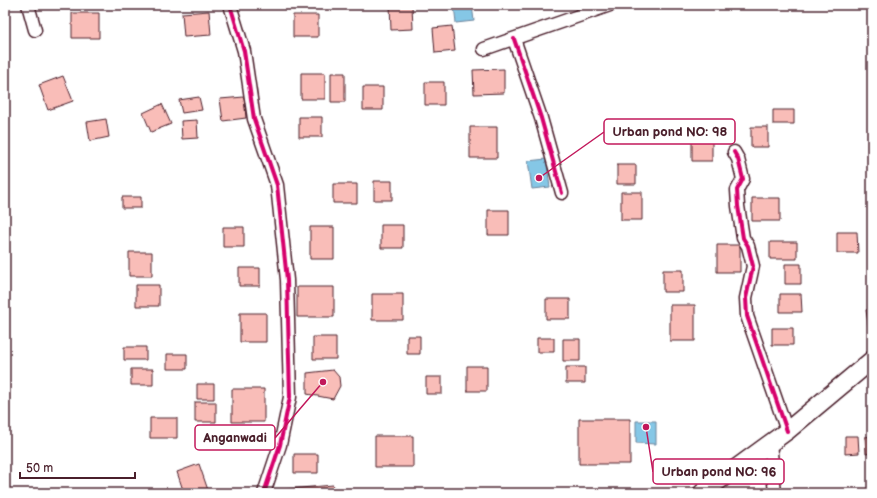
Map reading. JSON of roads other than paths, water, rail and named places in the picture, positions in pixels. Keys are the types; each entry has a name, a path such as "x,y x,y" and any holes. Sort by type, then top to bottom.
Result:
{"main road":[{"path":"702,493 786,431 872,360"}],"street":[{"path":"28,5 35,30"},
{"path":"230,5 244,50 254,119 277,185 288,280 290,397 280,445 264,493"},
{"path":"484,49 610,5"},
{"path":"514,39 541,118 562,194"},
{"path":"734,152 738,159 743,179 737,190 743,238 748,246 753,266 746,298 747,316 786,431"},
{"path":"770,443 775,493"}],"water":[{"path":"454,5 472,5 474,21 456,23"},
{"path":"546,159 550,187 532,189 528,161"},
{"path":"636,421 656,421 656,444 636,443"}],"place":[{"name":"Urban pond NO: 98","path":"539,178"},
{"name":"Anganwadi","path":"323,382"},
{"name":"Urban pond NO: 96","path":"646,427"}]}
